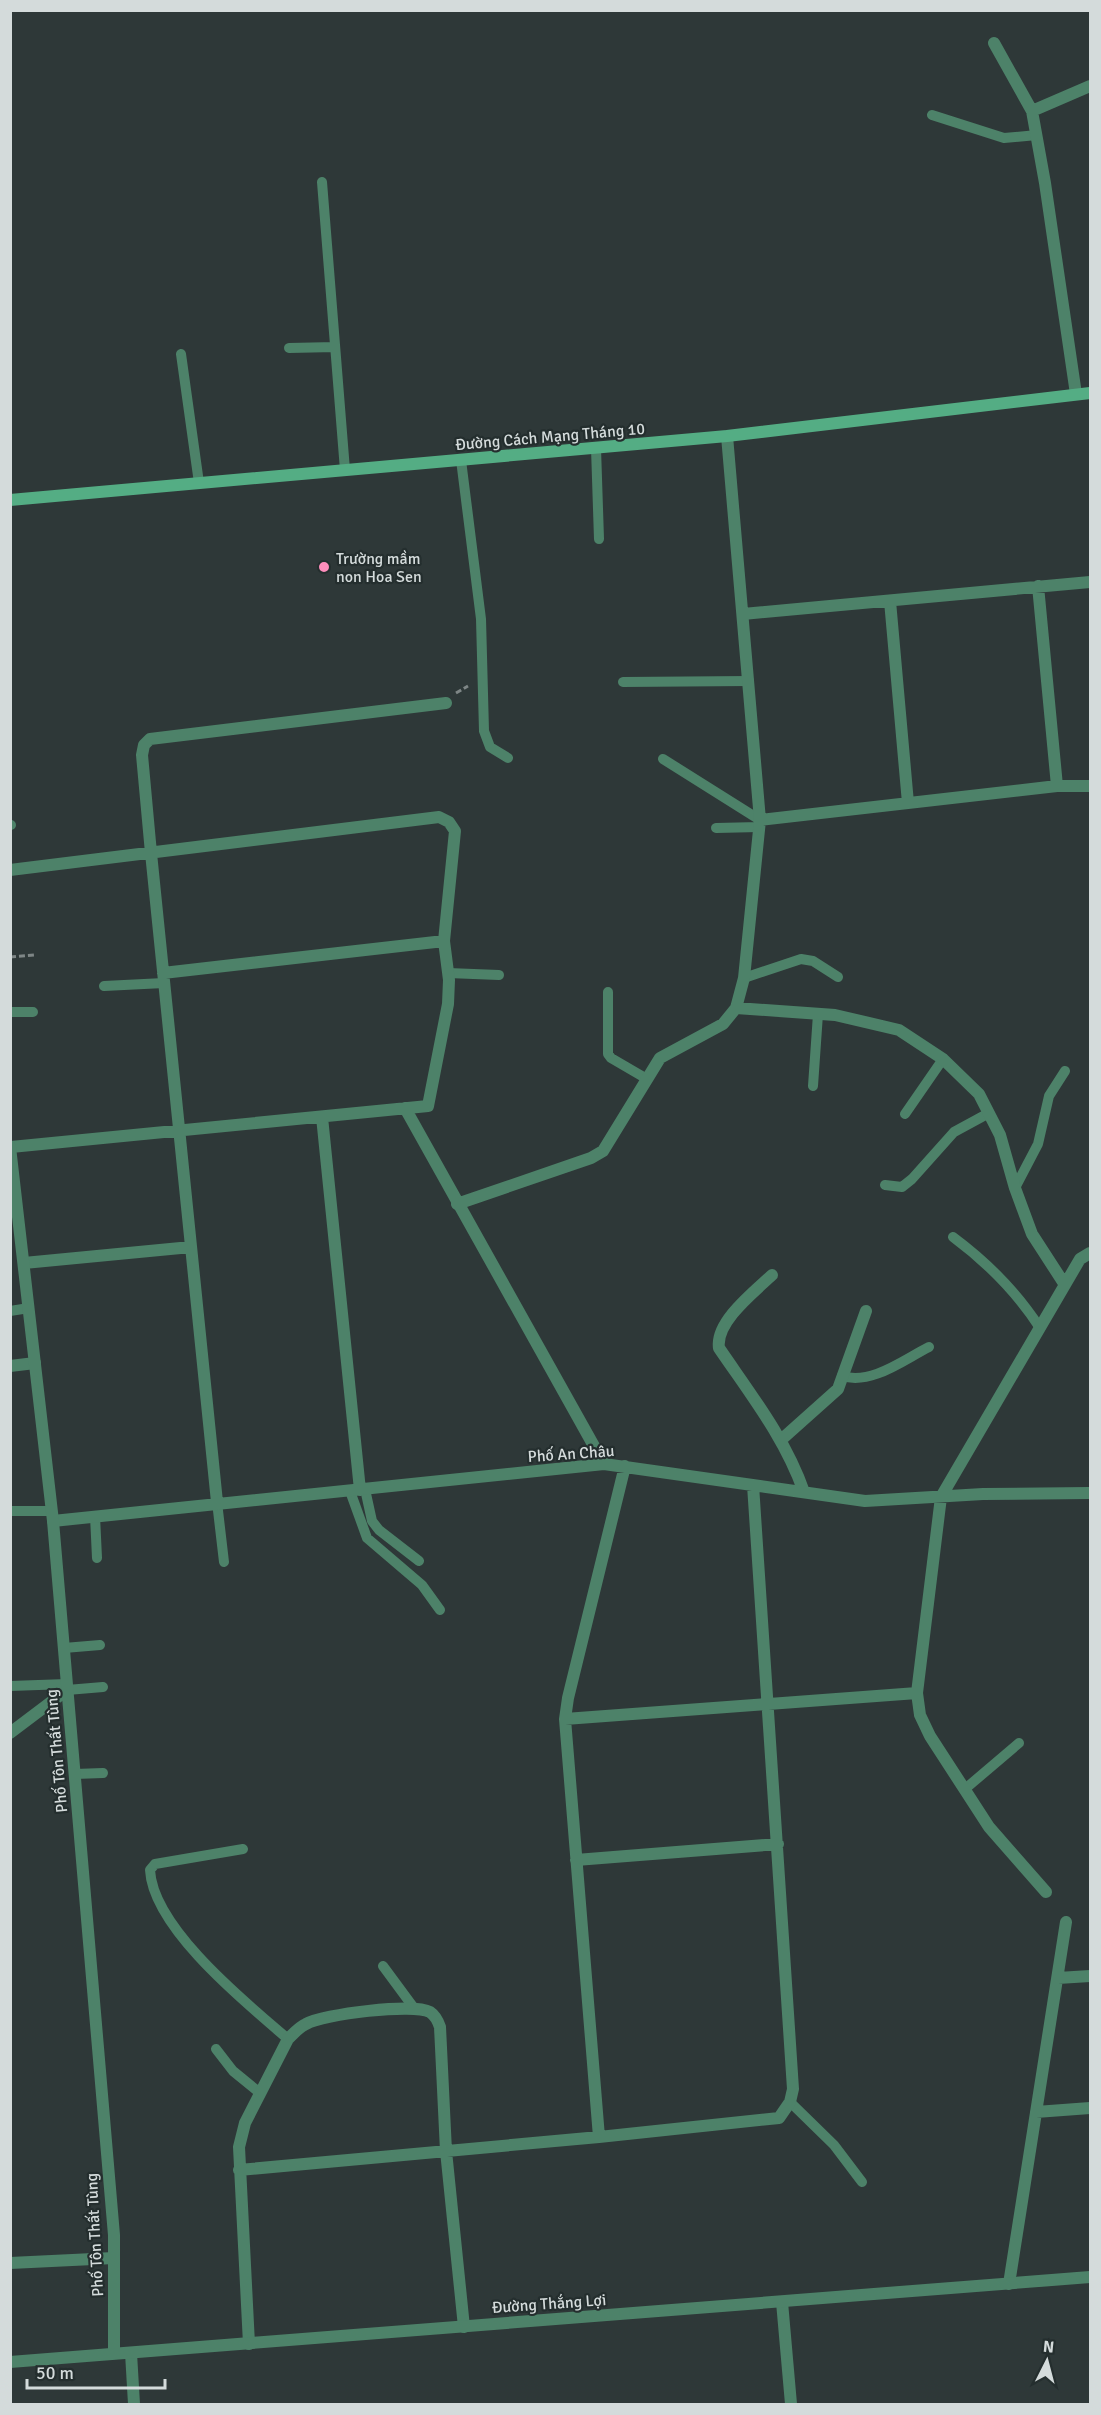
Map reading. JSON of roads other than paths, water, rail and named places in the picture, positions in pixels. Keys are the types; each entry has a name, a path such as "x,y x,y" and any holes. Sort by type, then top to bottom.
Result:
{"main road":[{"name":"Đường Cách Mạng Tháng 10","path":"10,500 727,436 1090,393"}],"street":[{"path":"994,43 1032,111 1076,394"},
{"path":"1032,111 1090,86"},
{"path":"457,1204 591,1158 603,1151 660,1058 714,1029 736,1008 744,978 760,823 727,436"},
{"path":"743,614 1090,582"},
{"path":"1038,586 1057,786"},
{"path":"890,600 908,803"},
{"path":"217,1502 151,853 142,755 144,745 150,739 447,703"},
{"path":"760,823 1057,786 1090,786"},
{"path":"10,870 439,817 445,819 455,831 444,941 448,973 445,1028 428,1106 11,1151"},
{"path":"164,978 444,941"},
{"path":"736,1008 835,1015 899,1030 944,1059 979,1094 1000,1135 1015,1188 1032,1234 1065,1285"},
{"path":"405,1108 604,1464"},
{"path":"322,1117 358,1490"},
{"name":"Phố Tôn Thất Tùng","path":"11,1151 16,1249 24,1263 53,1516 114,2258 114,2354"},
{"path":"24,1263 191,1247"},
{"path":"1046,1892 989,1827 964,1789 930,1736 920,1714 917,1693 941,1497 1080,1259 1090,1253"},
{"path":"771,1275 726,1322 718,1339 719,1348 782,1439 804,1492"},
{"path":"782,1439 838,1389 866,1311"},
{"path":"10,1366 35,1364"},
{"name":"Phố An Châu","path":"53,1516 95,1516 604,1464 886,1501 941,1497 1090,1493"},
{"path":"599,2137 565,1719 568,1698 625,1466"},
{"path":"239,2170 779,2118 790,2102 793,2089 753,1485"},
{"path":"10,1733 67,1687"},
{"path":"565,1719 917,1693"},
{"path":"576,1860 778,1844"},
{"path":"1009,2284 1066,1922"},
{"path":"1058,1978 1090,1976"},
{"path":"249,2344 239,2170 239,2147 245,2122 288,2039 308,2023 330,2015 414,2008 429,2011 440,2027 446,2151 464,2327"},
{"path":"1036,2112 1090,2108"},
{"path":"10,2263 114,2258"},
{"name":"Đường Thắng Lợi","path":"10,2362 1090,2277"},
{"path":"782,2302 791,2404"},
{"path":"131,2353 134,2404"}],"lane":[{"path":"932,115 1004,138 1036,135"},
{"path":"322,182 345,470"},
{"path":"289,348 335,347"},
{"path":"181,354 199,483"},
{"path":"596,448 599,539"},
{"path":"461,460 481,619 485,738 490,747 508,758"},
{"path":"623,682 749,681"},
{"path":"663,759 760,823"},
{"path":"716,828 760,823"},
{"path":"744,978 801,959 813,961 838,977"},
{"path":"448,973 499,975"},
{"path":"104,986 164,978"},
{"path":"608,992 608,1054 646,1079"},
{"path":"10,1012 33,1012"},
{"path":"813,1086 818,1014"},
{"path":"905,1114 944,1059"},
{"path":"1015,1188 1038,1144 1049,1096 1065,1071"},
{"path":"885,1185 902,1187 954,1132 989,1113"},
{"path":"953,1237 987,1263 1023,1302 1040,1328"},
{"path":"10,1311 29,1308"},
{"path":"842,1376 853,1379 870,1377 929,1347"},
{"path":"358,1490 372,1521 419,1561"},
{"path":"358,1490 367,1539 422,1585 441,1610"},
{"path":"217,1502 224,1562"},
{"path":"10,1511 53,1516"},
{"path":"95,1516 98,1558"},
{"path":"64,1648 99,1645"},
{"path":"10,1686 103,1687"},
{"path":"964,1789 1019,1743"},
{"path":"75,1774 103,1773"},
{"path":"243,1849 154,1864 150,1870 150,1881 172,1925 193,1950 244,2001 288,2039"},
{"path":"383,1966 414,2008"},
{"path":"216,2049 233,2071 260,2093"},
{"path":"790,2102 834,2145 862,2182"}],"place":[{"name":"Trường mầm non Hoa Sen","path":"324,567"}]}
